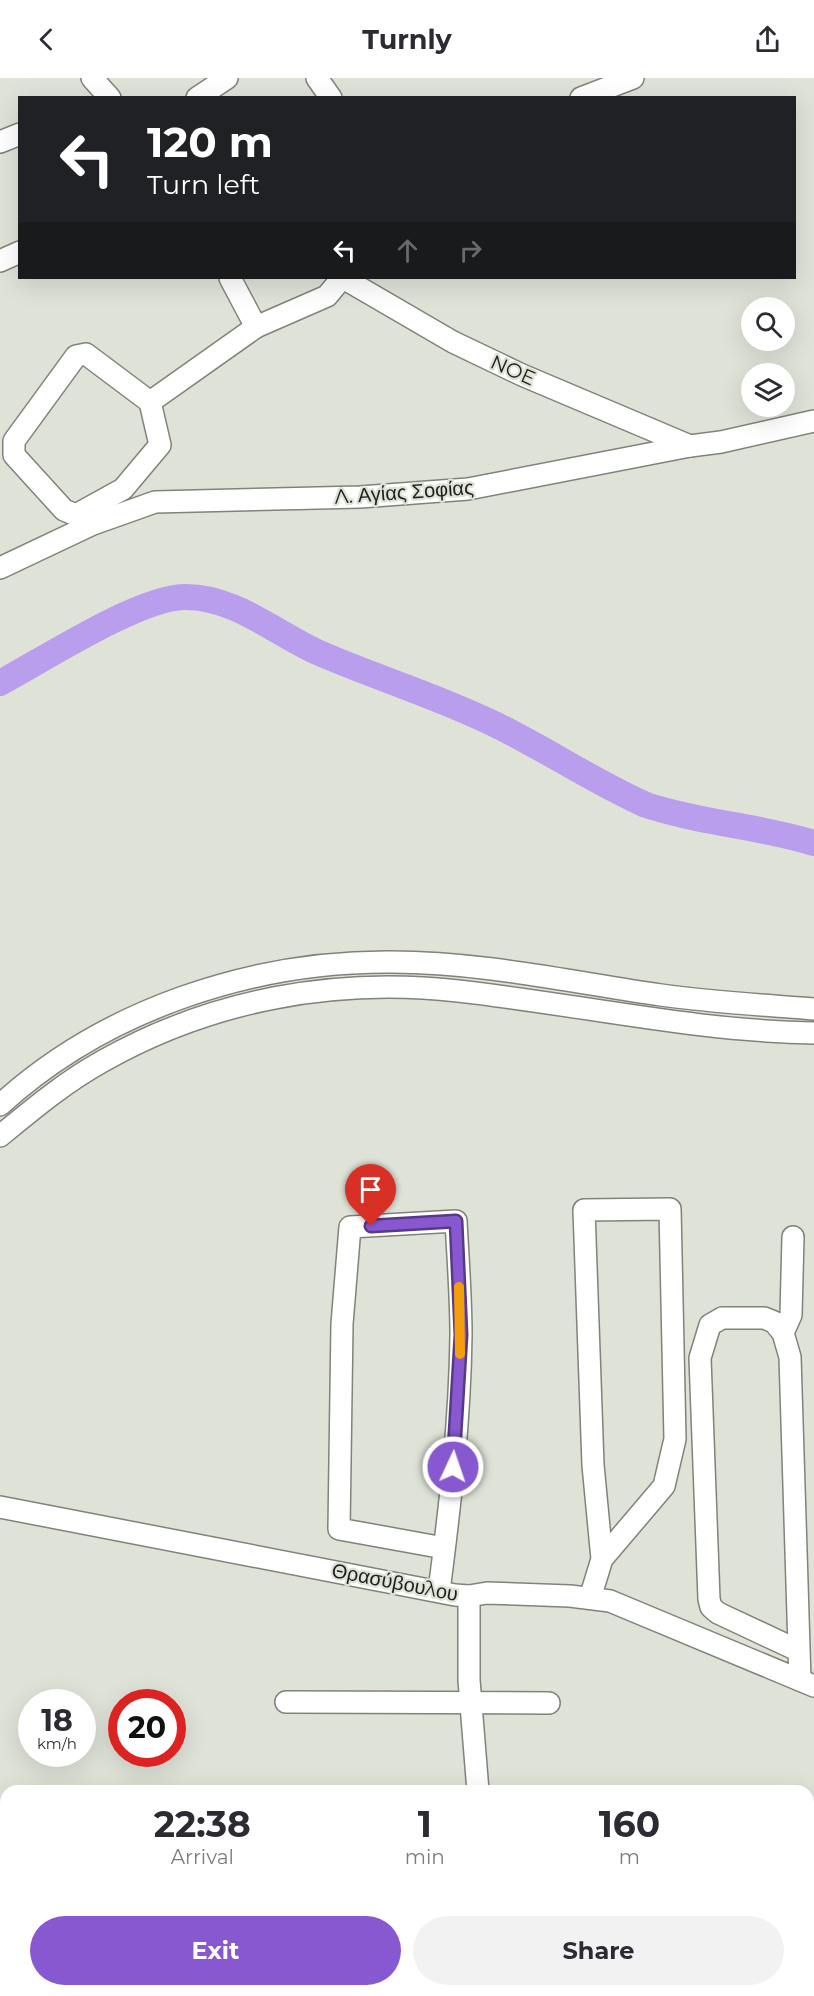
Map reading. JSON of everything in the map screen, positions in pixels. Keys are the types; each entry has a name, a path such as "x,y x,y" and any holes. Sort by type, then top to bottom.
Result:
{"street":[{"path":"92,78 108,96"},
{"path":"200,96 227,78"},
{"path":"317,78 330,96"},
{"path":"586,96 633,78"},
{"path":"0,142 18,135"},
{"path":"0,261 18,253"},
{"path":"231,279 256,327"},
{"path":"150,402 256,327 327,296 342,279"},
{"name":"NOE","path":"345,279 453,342 522,375 690,446"},
{"path":"81,354 86,354 150,402 160,445 123,489 76,515 64,510 15,454 14,441 76,356 81,354"},
{"name":"Λ. Αγίας Σοφίας","path":"0,568 93,524 155,502 360,497 468,489 721,442 814,421"},
{"path":"0,1105 56,1062 104,1032 151,1011 194,994 240,980 340,964 391,962 441,964 663,995 814,1009"},
{"path":"0,1136 57,1089 102,1061 154,1035 213,1012 259,1000 313,991 360,987 458,991 723,1027 814,1033"},
{"path":"590,1598 602,1559 593,1465 584,1210 670,1209 675,1438 664,1486 602,1559"},
{"path":"439,1591 452,1488 461,1335 456,1221 350,1227 342,1324 339,1529 444,1548"},
{"path":"783,1333 791,1315 793,1237"},
{"path":"797,1650 718,1613 711,1607 709,1599 700,1358 710,1325 722,1318 764,1318 774,1322 783,1333 790,1357 797,1650 807,1683"},
{"name":"Θρασύβουλου","path":"0,1507 468,1596 487,1593 610,1601 807,1683"},
{"path":"468,1596 470,1703 477,1785"},
{"path":"286,1702 549,1703"}],"waterway":[{"path":"0,683 91,632 142,608 165,600 184,597 202,598 237,609 317,652 490,722 646,805 814,843"}],"slow traffic":[{"path":"459,1287 460,1354"}],"route":[{"path":"371,1226 456,1221 461,1335 453,1467"}]}
